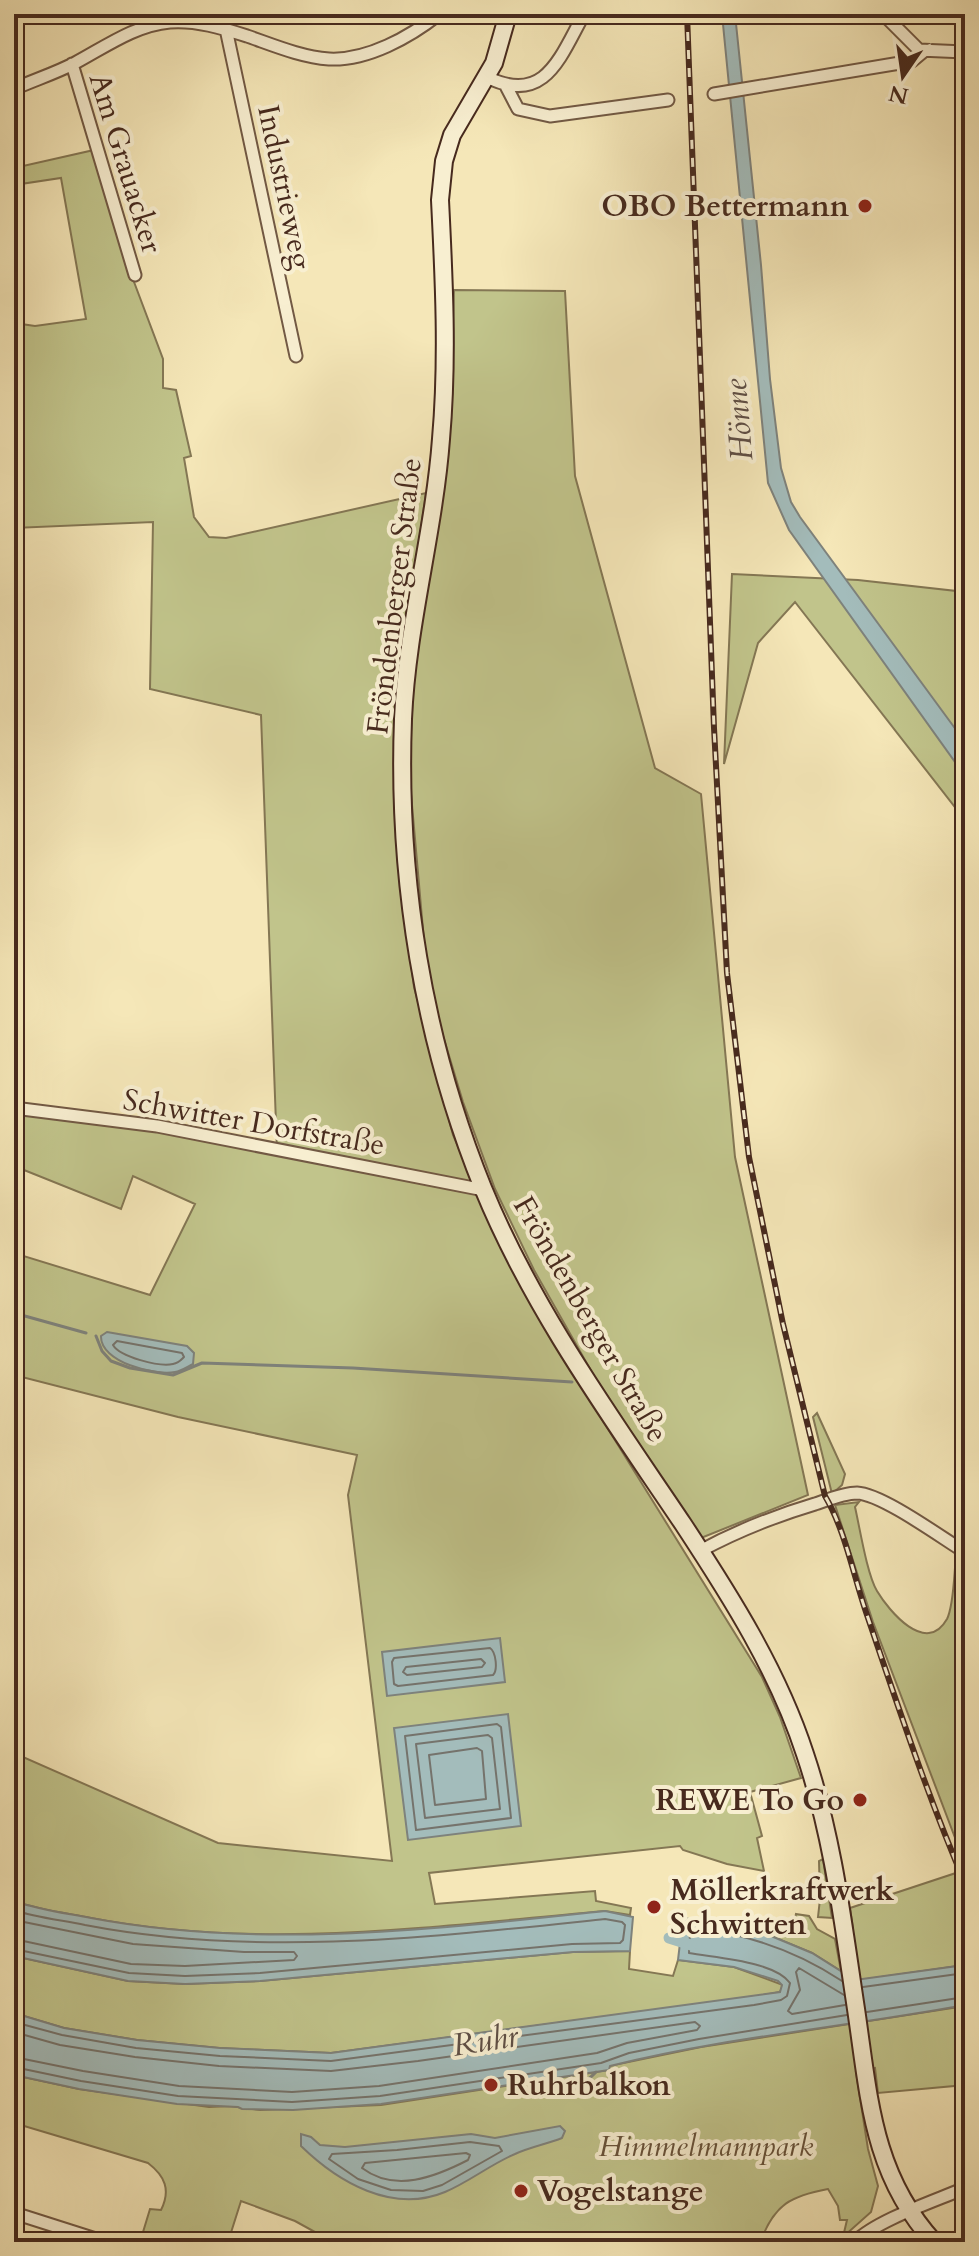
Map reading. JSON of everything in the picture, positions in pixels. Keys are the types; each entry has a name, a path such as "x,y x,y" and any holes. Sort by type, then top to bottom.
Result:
{"main road":[{"name":"Fröndenberger Straße","path":"508,14 498,55 452,135 442,173 444,381 441,441 408,656 402,776 407,872 421,976 452,1100 484,1190 531,1285 587,1379 700,1551 767,1661 804,1749 828,1838 867,2088 880,2151 909,2212 934,2242"}],"street":[{"path":"14,89 154,24 184,22 226,29 292,52 342,59 381,48 439,14"},
{"path":"487,77 506,86 529,85 554,67 584,14"},
{"path":"883,14 913,47 924,51 965,52"},
{"name":"Industrieweg","path":"226,29 296,356"},
{"path":"720,93 912,61 924,51"},
{"name":"Am Grauacker","path":"72,64 135,275"},
{"path":"506,86 518,109 550,116 668,100"},
{"name":"Schwitter Dorfstraße","path":"14,1108 157,1126 484,1190"},
{"path":"700,1551 748,1527 857,1493 895,1509 965,1552"},
{"path":"855,2242 866,2233 965,2188"},
{"path":"14,2213 105,2242"}],"green space":[{"path":"94,150 125,258 163,359 163,388 176,390 191,456 184,458 194,517 209,537 226,538 426,493 399,678 399,870 414,987 453,1135 499,1243 582,1387 762,1677 780,1717 801,1778 750,1792 762,1836 757,1838 764,1871 727,1864 683,1850 680,1846 429,1873 435,1904 595,1891 596,1901 631,1908 630,1915 605,1911 348,1932 219,1933 155,1928 52,1911 14,1901 14,1753 218,1843 392,1861 348,1495 357,1455 178,1417 14,1375 14,1253 150,1295 195,1204 133,1176 121,1209 14,1166 14,1108 277,1151 261,715 150,689 153,522 14,528 14,323 35,326 86,319 61,178 14,185 14,168"},
{"path":"454,290 565,291 575,476 655,768 701,794 735,1157 808,1495 701,1538 594,1376 534,1270 495,1189 463,1102 428,986 409,771 415,654 449,440"},
{"path":"732,574 858,580 965,592 965,820 795,602 758,643 724,764"},
{"path":"817,1413 845,1474 842,1485 832,1494 813,1417"},
{"path":"859,1502 855,1507 873,1583 890,1609 919,1632 929,1633 938,1629 947,1619 956,1557 965,1563 965,1864 873,1622 835,1505"},
{"path":"823,1859 832,1918 818,1917 819,1861"},
{"path":"965,1870 965,1965 860,1980 849,1932 853,1929 850,1908"},
{"path":"796,1914 809,1916 817,1929 835,1939 841,1971 812,1953 771,1936 774,1919 781,1925 793,1927"},
{"path":"630,1951 629,1969 673,1976 678,1960 734,1967 783,1985 780,1992 753,1997 331,2053 219,2048 137,2040 64,2028 14,2013 14,1956 128,1981 185,1984 260,1981 573,1952"},
{"name":"Himmelmannpark","path":"965,2006 965,2085 878,2093 875,2068 856,2072 868,2149 878,2186 871,2212 843,2237 847,2220 840,2220 838,2206 828,2189 804,2195 786,2204 772,2218 761,2240 763,2242 333,2242 295,2221 241,2201 228,2242 140,2242 150,2209 161,2210 166,2196 165,2184 154,2168 148,2163 14,2123 14,2075 79,2089 209,2107 260,2110 381,2105 609,2070 609,2066 701,2047"}],"water":[{"path":"722,14 735,14 770,379 781,468 791,502 965,742 965,776 789,530 768,483"},
{"path":"107,1332 187,1346 194,1353 193,1364 166,1373 130,1365 109,1353 103,1345 101,1336"},
{"path":"500,1638 505,1682 387,1696 382,1652"},
{"path":"508,1714 521,1826 408,1840 394,1728"},
{"path":"14,1901 42,1909 155,1928 283,1935 413,1930 605,1911 633,1917 630,1951 573,1952 260,1981 185,1984 128,1981 14,1956"},
{"name":"Ruhr","path":"683,1918 733,1925 771,1936 812,1953 855,1980 965,1965 965,2005 698,2047 610,2066 609,2070 381,2104 293,2110 177,2104 14,2075 14,2013 64,2028 137,2040 220,2048 331,2053 780,1992 782,1985 778,1981 734,1967 678,1960"},
{"path":"560,2126 565,2131 562,2138 515,2154 454,2188 425,2198 386,2197 367,2191 332,2171 301,2146 301,2134 311,2137 320,2145 345,2147 471,2134 495,2138"}],"waterway":[{"path":"14,1313 86,1333"},
{"path":"96,1336 102,1351 111,1361 130,1368 173,1375 202,1363 353,1368 572,1382"},
{"path":"669,1938 691,1945"},
{"path":"531,2081 566,2090 580,2085 596,2072"}],"railway":[{"path":"687,14 714,728 727,973 749,1157 783,1324 825,1496 843,1538 925,1783 965,1883"}],"place":[{"name":"OBO Bettermann","path":"865,206"},
{"name":"REWE To Go","path":"860,1800"},
{"name":"Möllerkraftwerk Schwitten","path":"654,1907"},
{"name":"Ruhrbalkon","path":"491,2085"},
{"name":"Vogelstange","path":"521,2191"}],"water label":[{"name":"Hönne","path":"738,420"}]}
